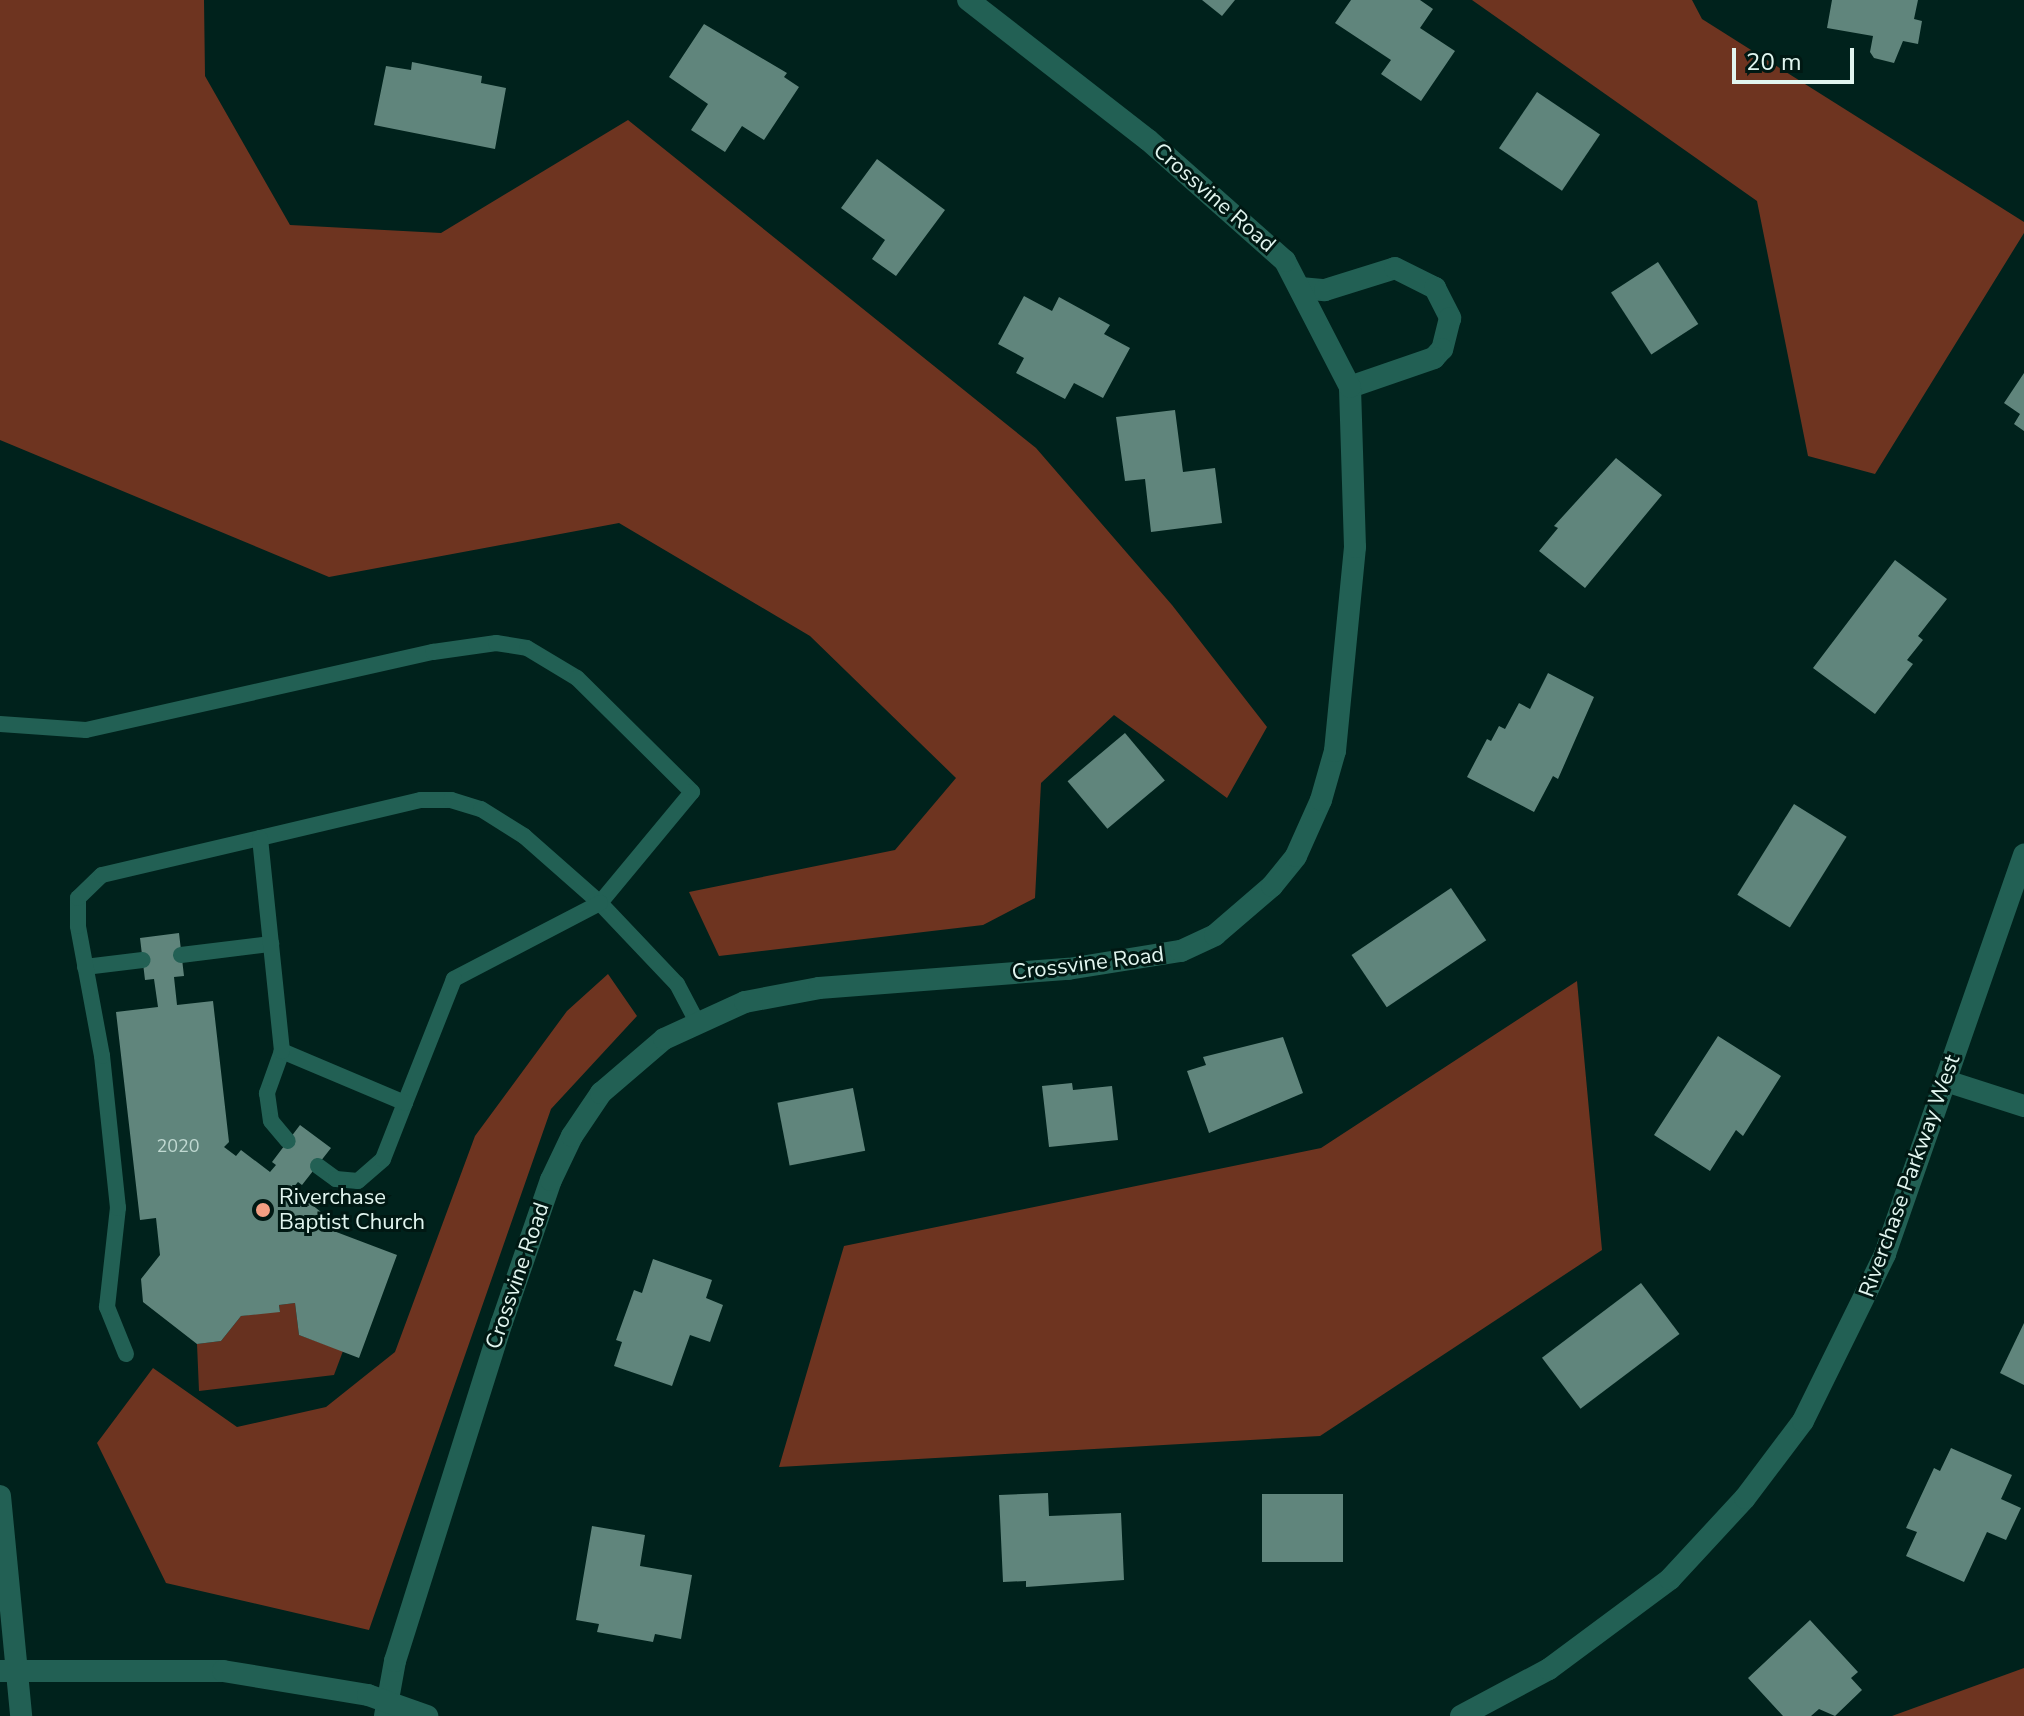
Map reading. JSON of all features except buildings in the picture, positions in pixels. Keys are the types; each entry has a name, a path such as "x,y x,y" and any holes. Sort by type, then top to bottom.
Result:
{"street":[{"name":"Crossvine Road","path":"386,1709 413,1602 551,1180 572,1136 601,1093 664,1039 745,1002 819,988 1158,959 1215,935 1272,886 1296,856 1321,800 1335,751 1355,547 1350,387 1285,261 1239,218 968,0"},
{"path":"1300,288 1325,290 1395,268 1435,288 1450,318 1442,349 1434,358 1350,387"},
{"name":"Riverchase Parkway West","path":"1461,1716 1494,1702 1602,1634 1670,1579 1754,1487 1803,1421 1846,1343 1885,1254 2024,854"},
{"path":"1946,1081 2024,1106"},
{"path":"0,1496 8,1670 21,1716"},
{"path":"8,1670 223,1671 427,1716"}],"lane":[{"path":"0,724 86,730 433,652 496,643 527,648 577,678 692,792 600,903 454,979 383,1159 358,1181 336,1179 318,1166"},
{"path":"126,1354 107,1307 118,1208 102,1056 85,967 78,898 102,875 421,800 451,800 481,809 524,836 600,903 677,984 697,1022"},
{"path":"260,838 282,1051 267,1093 271,1121 288,1141"},
{"path":"181,955 271,944"},
{"path":"85,967 143,960"},
{"path":"282,1051 405,1103"}],"shaded area":[{"path":"0,0 204,0 205,76 290,225 441,233 628,120 1036,448 1172,605 1267,727 1227,798 1114,715 1041,783 1035,898 983,925 719,956 689,892 895,850 956,778 810,636 619,523 329,577 0,440"},
{"path":"1472,0 1692,0 1702,19 2024,222 2024,233 1875,474 1808,456 1757,201"},
{"path":"608,974 637,1016 551,1109 369,1630 166,1583 97,1443 153,1368 237,1427 326,1407 395,1352 475,1136 567,1011"},
{"path":"1577,981 1602,1250 1320,1436 779,1467 844,1246 1321,1148"},
{"path":"295,1303 299,1335 343,1351 334,1375 199,1391 197,1344 221,1341 241,1316 280,1311 279,1305"},
{"path":"2024,1668 2024,1716 1892,1716"}],"place":[{"name":"Riverchase Baptist Church","path":"263,1210"}]}
